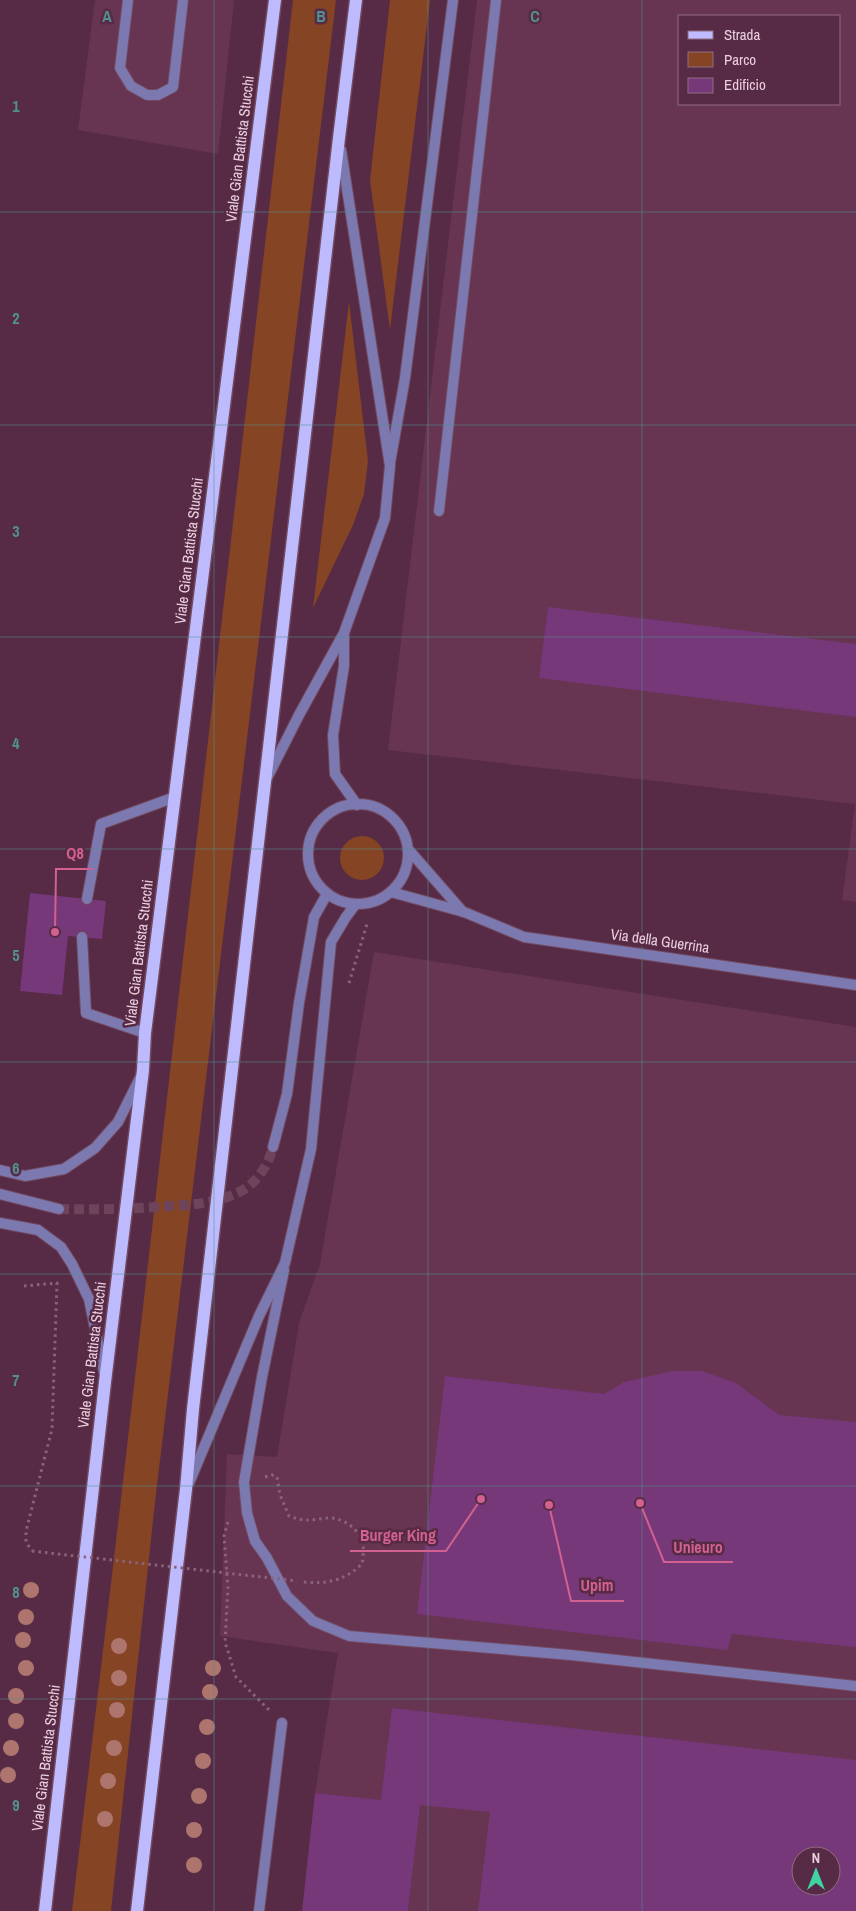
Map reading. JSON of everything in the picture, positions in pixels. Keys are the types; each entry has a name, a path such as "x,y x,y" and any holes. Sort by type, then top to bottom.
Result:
{"main road":[{"name":"Viale Gian Battista Stucchi","path":"45,1911 105,1382 144,1070 145,1032 275,0"},
{"path":"137,1911 356,0"}],"street":[{"path":"128,0 120,68 131,86 147,95 158,95 174,87 182,0"},
{"path":"265,783 299,715 344,633 385,518 390,466 405,378 454,0"},
{"path":"439,511 496,0"},
{"path":"339,138 390,466"},
{"path":"344,633 344,666 333,735 334,774 357,805"},
{"path":"87,899 101,824 174,797"},
{"path":"357,805 374,807 387,814 397,823 405,835 408,849 405,873 391,892 374,902 355,905 340,901 327,894 315,880 309,864 309,847 314,830 332,812 340,808 357,805"},
{"name":"Via della Guerrina","path":"408,849 464,912"},
{"name":"Via della Guerrina","path":"391,892 464,912 524,937 856,985"},
{"path":"273,1147 287,1094 299,1003 314,917 327,894"},
{"path":"355,905 331,942 311,1149 262,1377 244,1482 247,1513 255,1541 267,1558 287,1596 313,1621 349,1636 570,1655 856,1686"},
{"path":"82,937 86,1013 145,1032"},
{"path":"0,1170 25,1176 64,1169 95,1148 118,1122 144,1070"},
{"path":"0,1194 59,1210"},
{"path":"0,1223 38,1230 61,1247 72,1264 89,1299 105,1382"},
{"path":"186,1489 259,1316 285,1263"},
{"path":"259,1911 282,1722"}],"path":[{"path":"24,1286 57,1283 52,1429 26,1531 26,1542 32,1551 315,1583 335,1581 351,1574 362,1564 363,1543 353,1528 341,1520 329,1518 302,1521 289,1516 280,1495 277,1477 272,1475 244,1482"}],"shaded area":[{"path":"95,0 234,0 218,154 78,130"},
{"path":"477,0 856,0 856,902 842,900 855,804 388,750"},
{"path":"374,952 856,1027 856,1911 408,1911 419,1805 315,1793 338,1653 220,1636 227,1454 277,1457 299,1323 320,1264"}],"green space":[{"path":"293,0 336,0 155,1502 111,1911 72,1911 121,1499"},
{"path":"390,0 430,0 390,330 370,180"},
{"path":"349,302 368,461 364,494 353,525 313,608"},
{"path":"358,836 366,836 378,842 384,858 378,874 366,880 358,880 346,874 340,862 340,854 346,842"}],"building":[{"path":"548,607 856,644 856,717 539,678"},
{"path":"30,893 106,901 102,939 68,936 62,995 20,991"},
{"path":"673,1371 702,1371 736,1383 779,1415 856,1422 856,1647 732,1634 727,1650 417,1614 445,1376 604,1394 624,1382"},
{"path":"392,1708 856,1760 856,1911 478,1911 490,1812 420,1805 408,1911 302,1911 315,1793 381,1800"}],"tunnel":[{"path":"59,1209 141,1208 195,1204 221,1199 244,1190 250,1185 264,1168 273,1147"}],"place":[{"name":"Q8","path":"55,932"},
{"name":"Burger King","path":"481,1499"},
{"name":"Unieuro","path":"640,1503"},
{"name":"Upim","path":"549,1505"}]}
